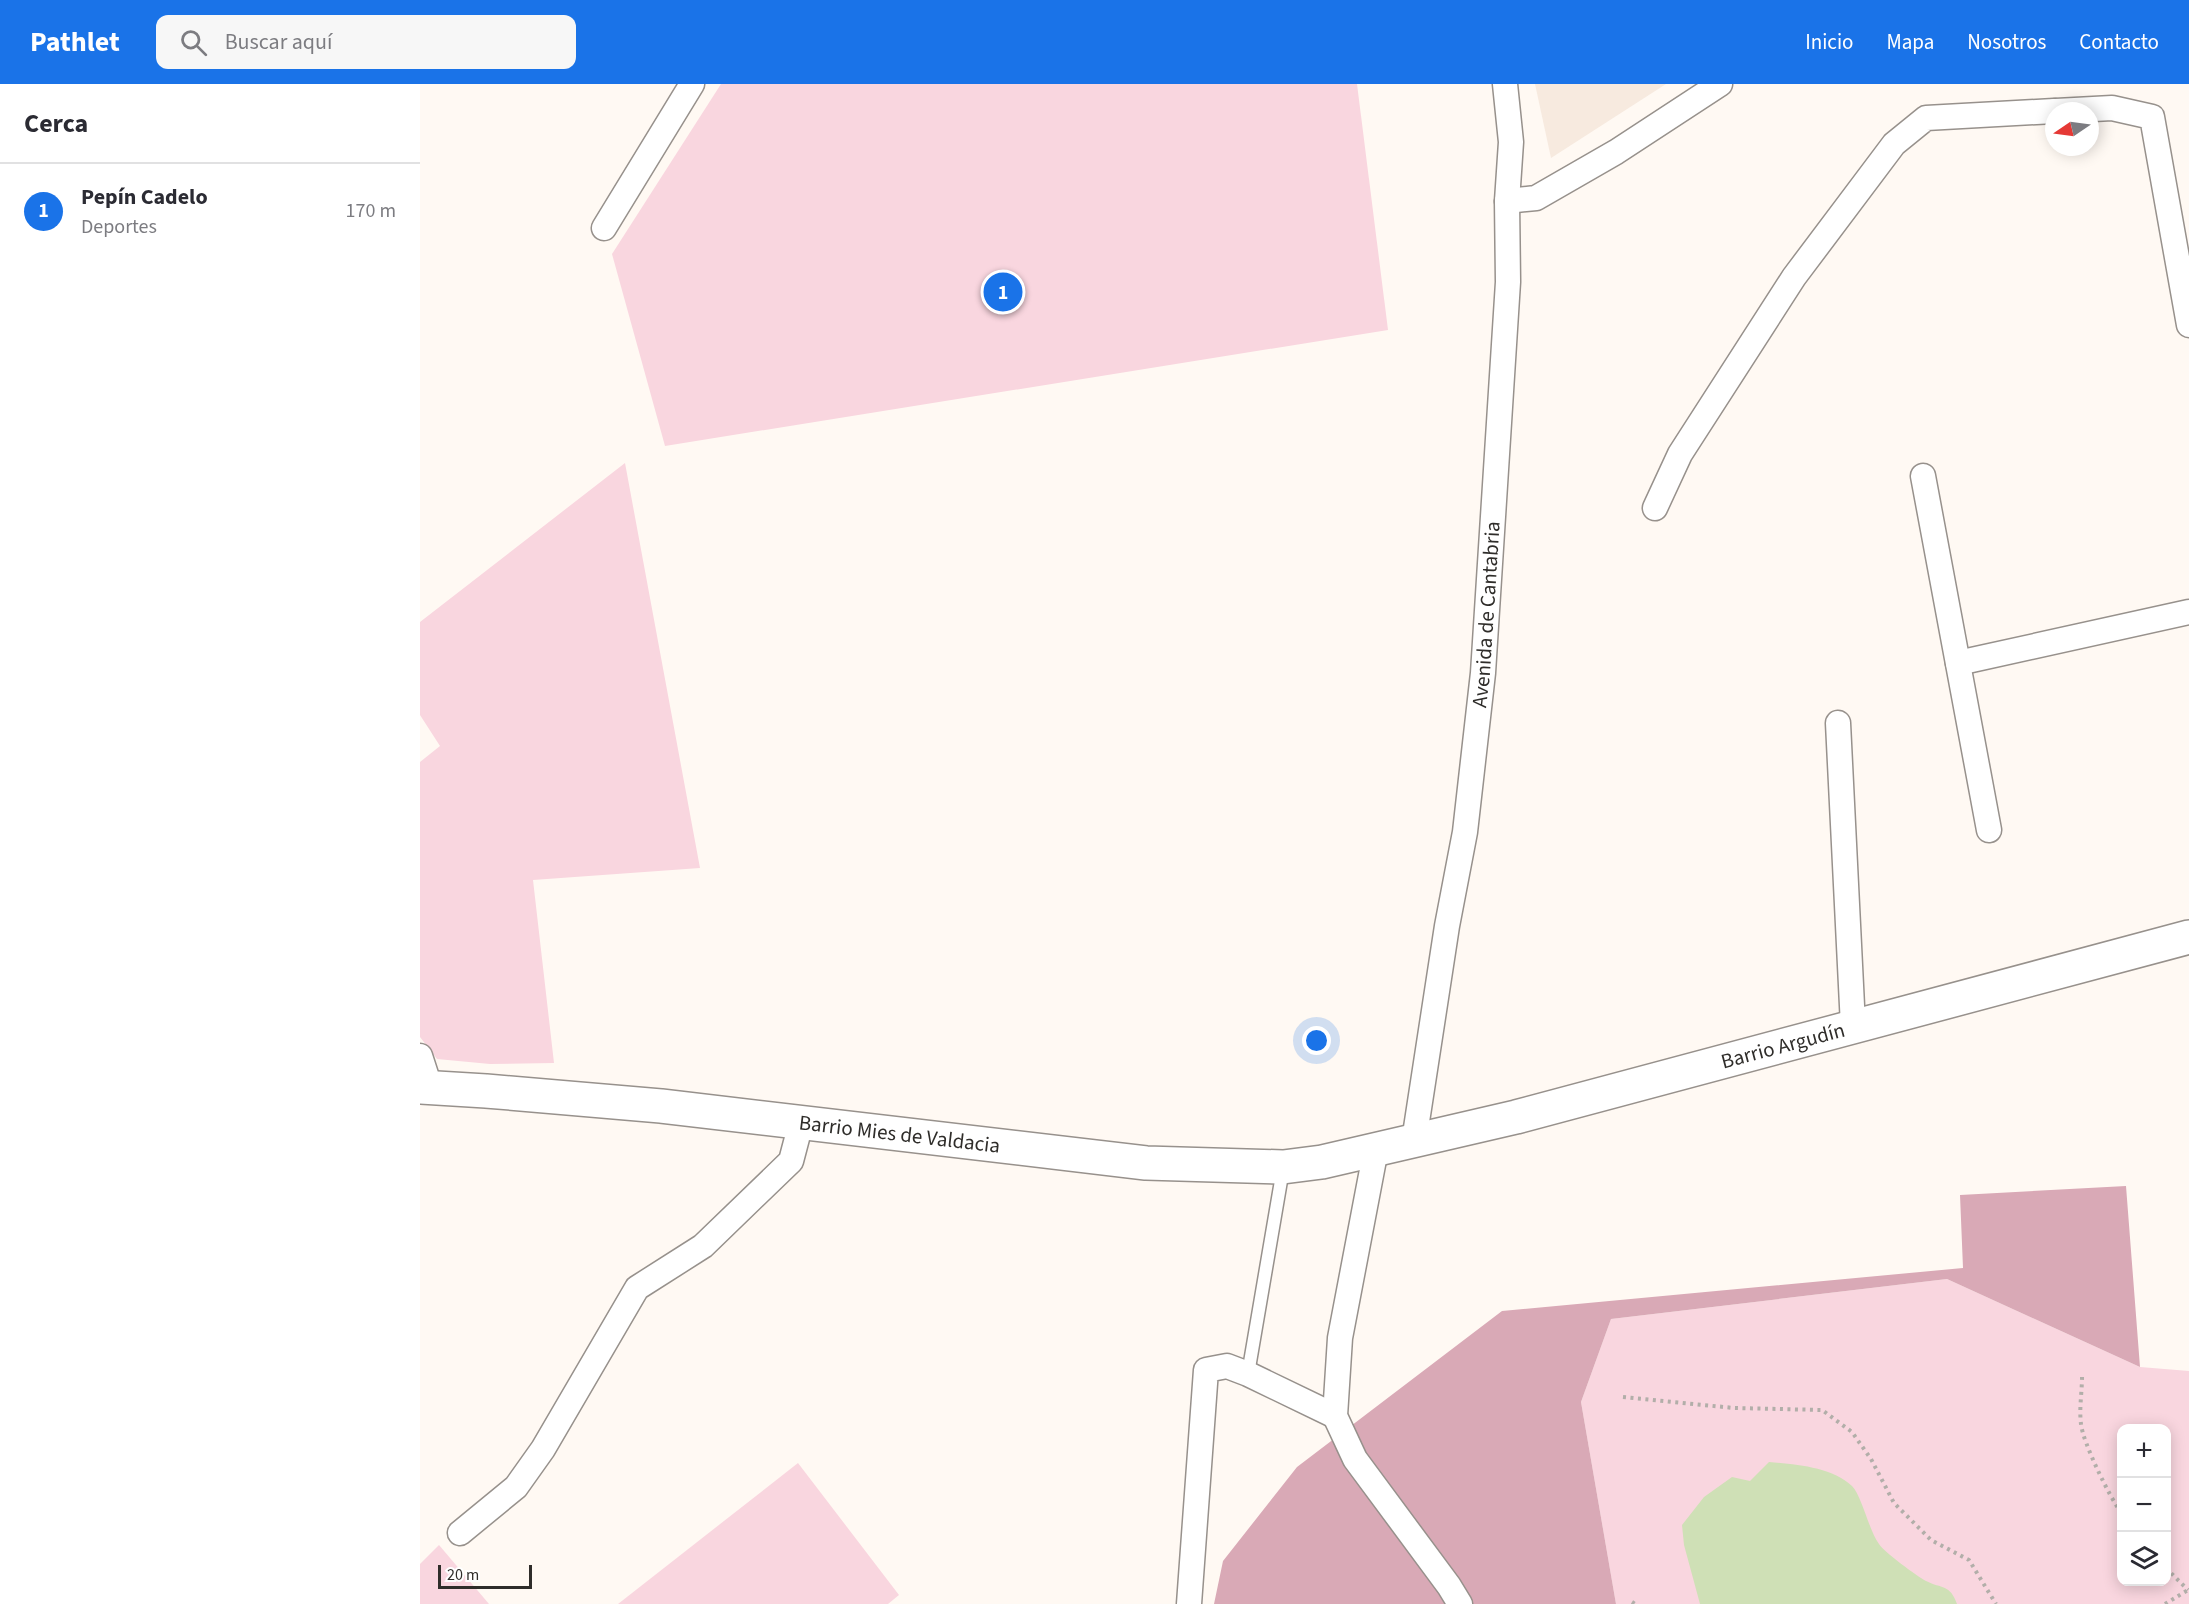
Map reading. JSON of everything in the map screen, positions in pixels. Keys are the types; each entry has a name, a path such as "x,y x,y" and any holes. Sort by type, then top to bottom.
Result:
{"main road":[{"name":"Barrio Argudín","path":"1376,1149 1516,1118 2189,937"},
{"name":"Barrio Mies de Valdacia","path":"425,1087 661,1106 1146,1163 1283,1167 1322,1162 1376,1149"}],"street":[{"path":"604,228 692,84"},
{"name":"Avenida de Cantabria","path":"1414,1141 1447,926 1465,832 1483,673 1508,282 1507,201 1511,142 1505,84"},
{"path":"1507,201 1536,198 1616,152 1720,84"},
{"path":"2099,109 2112,108 2152,117 2189,325"},
{"path":"1655,508 1680,454 1794,276 1894,144 1926,118 2045,112"},
{"path":"1923,476 1989,830"},
{"path":"1958,663 2189,612"},
{"path":"1838,723 1854,1026"},
{"path":"420,1056 425,1087"},
{"path":"460,1533 516,1487 543,1449 637,1288 703,1246 791,1161 801,1123"},
{"path":"1376,1149 1340,1338 1335,1416 1355,1459 1460,1604"},
{"path":"1189,1604 1206,1370 1227,1366 1335,1416"}],"lane":[{"path":"1248,1374 1283,1167"}],"path":[{"path":"2082,1377 2081,1425 2093,1458 2117,1508"},
{"path":"1623,1397 1734,1408 1822,1410 1852,1432 1871,1459 1894,1503 1916,1526 1931,1540 1969,1560 1996,1604"},
{"path":"2165,1604 2189,1590 2171,1573"}],"shaded area":[{"path":"721,84 1357,84 1388,330 665,446 612,254"},
{"path":"1535,84 1666,84 1551,158"},
{"path":"625,463 700,868 533,880 554,1063 490,1064 437,1059 420,1037 420,762 440,746 420,715 420,622"},
{"path":"2126,1186 2140,1367 1947,1279 1611,1319 1581,1402 1616,1604 1214,1604 1223,1561 1297,1467 1502,1311 1963,1268 1960,1195"},
{"path":"1947,1279 2140,1367 2189,1371 2189,1604 1616,1604 1581,1402 1611,1319"},
{"path":"1769,1462 1824,1471 1852,1486 1875,1538 1882,1547 1922,1579 1948,1590 1957,1604 1700,1604 1684,1545 1682,1525 1704,1497 1732,1477 1750,1481"},
{"path":"798,1463 899,1595 888,1604 618,1604"},
{"path":"439,1545 489,1604 420,1604 420,1564"}],"place":[{"name":"Pepín Cadelo","path":"1003,292"}]}
